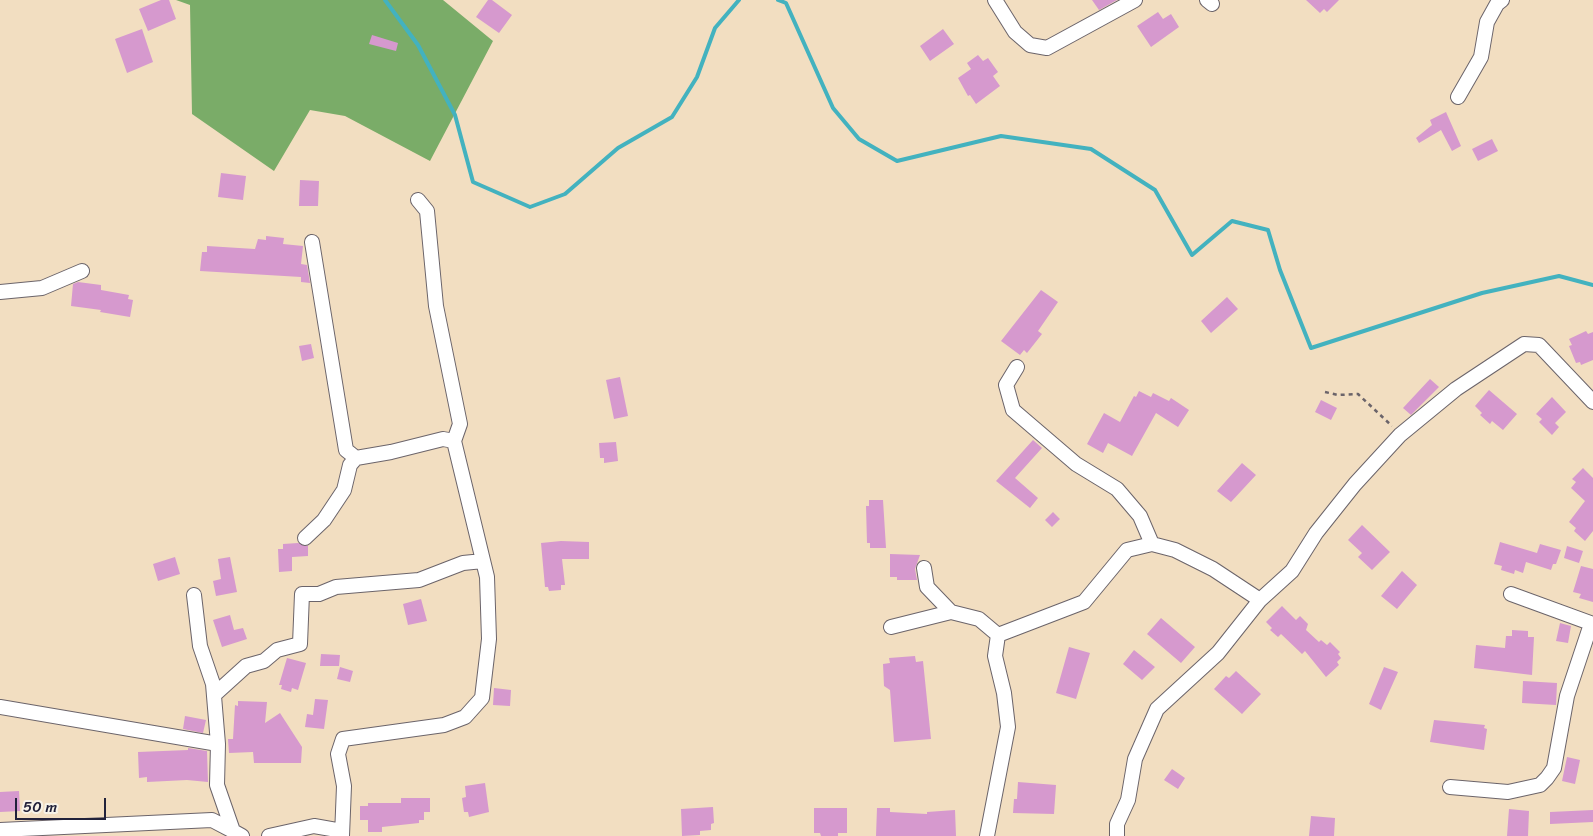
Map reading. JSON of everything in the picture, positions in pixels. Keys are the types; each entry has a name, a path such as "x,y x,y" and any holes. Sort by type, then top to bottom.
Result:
{"street":[{"path":"995,0 1016,32 1030,45 1047,48 1135,0"},
{"path":"1458,97 1481,57 1487,22 1497,4 1502,0"},
{"path":"269,836 314,826 342,833 344,786 338,754 343,738 444,725 465,717 482,698 488,639 488,577 454,441 460,424 436,306 427,211 418,200"},
{"path":"312,242 346,450 356,458"},
{"path":"0,292 42,288 82,271"},
{"path":"1117,836 1117,824 1128,800 1135,759 1157,709 1218,653 1260,600 1292,571 1316,533 1355,484 1400,435 1456,389 1524,344 1539,345 1593,402"},
{"path":"1017,366 1006,385 1013,410 1076,464 1117,489 1140,516 1152,544"},
{"path":"305,538 324,520 344,490 350,465 356,458 391,452 443,439 454,441"},
{"path":"998,635 1084,602 1127,550 1152,544 1175,550 1213,569 1260,600"},
{"path":"214,695 246,666 264,661 277,650 300,644 302,594 319,594 336,587 419,580 463,562 484,561"},
{"path":"924,568 926,587 951,612"},
{"path":"1450,787 1508,792 1540,785 1554,768 1567,696 1592,624 1511,594"},
{"path":"194,595 200,646 213,684 218,744 217,785 237,834"},
{"path":"891,627 951,612 978,618 998,635"},
{"path":"987,836 1008,727 1004,693 995,656 998,635"},
{"path":"0,707 218,744"},
{"path":"0,830 63,832 212,820 237,834"}],"path":[{"path":"1326,392 1338,395 1358,394 1400,435"}],"green space":[{"path":"176,0 443,0 493,41 430,161 345,116 310,110 274,171 192,114 190,5"}],"building":[{"path":"161,0 169,0 176,19 148,31 139,9"},
{"path":"488,0 492,0 512,15 499,33 476,17"},
{"path":"1092,0 1117,0 1099,10"},
{"path":"1306,0 1339,0 1327,12 1324,9 1320,13"},
{"path":"1158,12 1163,19 1171,14 1179,27 1151,47 1137,26"},
{"path":"142,29 153,62 127,73 115,39"},
{"path":"943,29 954,44 930,61 920,46"},
{"path":"372,35 398,43 396,51 369,44"},
{"path":"978,55 983,61 988,58 998,72 993,76 1000,86 976,104 970,95 968,96 958,78 971,69 967,63"},
{"path":"1446,112 1461,146 1452,151 1441,130 1419,143 1416,138 1432,125 1430,120"},
{"path":"1492,139 1498,151 1478,161 1472,149"},
{"path":"221,173 246,176 243,200 218,197"},
{"path":"300,180 319,181 318,206 299,206"},
{"path":"266,236 284,238 283,244 303,246 301,264 307,265 310,283 301,282 301,277 200,271 202,252 207,252 207,246 255,249 258,239 266,240"},
{"path":"78,282 101,285 101,290 129,295 128,299 133,300 130,317 100,312 101,310 71,306 73,284"},
{"path":"1041,290 1058,302 1038,331 1042,334 1027,353 1024,350 1020,355 1001,341"},
{"path":"1227,297 1238,309 1211,333 1201,321"},
{"path":"1586,331 1588,334 1593,332 1593,360 1581,365 1580,362 1576,363 1569,346 1572,345 1569,339"},
{"path":"311,344 314,358 302,361 299,346"},
{"path":"620,377 628,416 614,419 606,380"},
{"path":"1430,379 1439,387 1411,415 1403,408"},
{"path":"1489,390 1517,414 1503,430 1492,421 1490,424 1480,415 1482,413 1475,406"},
{"path":"1139,391 1151,397 1153,393 1169,401 1171,398 1189,410 1178,427 1156,413 1132,456 1108,443 1103,453 1087,444 1104,413 1120,422 1134,396 1136,397"},
{"path":"1552,397 1566,412 1555,423 1559,427 1552,435 1539,422 1542,419 1536,414"},
{"path":"1321,400 1337,408 1331,420 1315,412"},
{"path":"1033,440 1042,448 1015,478 1038,498 1030,508 996,481"},
{"path":"616,442 618,461 604,463 604,458 600,458 599,443"},
{"path":"1242,463 1256,475 1231,502 1217,491"},
{"path":"1583,468 1593,478 1593,531 1585,541 1574,531 1576,528 1569,522 1585,501 1571,488 1576,482 1572,479"},
{"path":"869,500 883,500 886,548 870,548 870,543 867,543 866,506 869,506"},
{"path":"1053,512 1060,519 1052,527 1045,520"},
{"path":"1362,525 1390,552 1372,570 1358,557 1362,553 1348,540"},
{"path":"561,541 589,542 589,559 562,559 565,585 561,585 561,590 549,591 548,587 545,587 541,543"},
{"path":"1500,542 1537,553 1540,544 1561,550 1556,564 1553,564 1551,570 1526,562 1523,573 1515,570 1514,574 1501,570 1502,566 1494,564"},
{"path":"298,543 308,546 308,556 292,557 292,571 279,572 278,549 283,549 283,544"},
{"path":"1567,546 1583,551 1579,563 1564,558"},
{"path":"890,554 920,555 915,569 917,580 897,580 897,577 890,577"},
{"path":"175,557 180,574 158,581 153,564"},
{"path":"230,557 237,592 216,596 213,581 221,579 218,559"},
{"path":"1581,566 1593,569 1593,602 1579,598 1581,594 1573,592"},
{"path":"1402,571 1417,585 1397,609 1381,596"},
{"path":"421,599 427,621 408,625 403,604"},
{"path":"1282,606 1296,620 1300,616 1308,624 1306,630 1319,642 1321,640 1327,645 1330,642 1340,652 1338,654 1341,658 1337,662 1339,665 1326,677 1305,651 1302,654 1281,634 1278,637 1270,630 1272,628 1266,622"},
{"path":"230,615 234,630 243,628 247,639 222,647 213,620"},
{"path":"1161,618 1195,647 1181,663 1147,634"},
{"path":"1560,623 1571,626 1568,643 1556,641"},
{"path":"1512,630 1528,631 1528,637 1534,637 1532,675 1474,668 1476,645 1505,648 1506,636 1512,636"},
{"path":"1069,647 1090,653 1076,699 1056,693"},
{"path":"1134,650 1155,667 1142,680 1123,664"},
{"path":"321,654 340,655 339,666 320,666"},
{"path":"915,656 916,662 923,661 931,739 894,742 890,690 884,686 883,664 890,663 889,658"},
{"path":"287,658 306,663 298,690 292,688 291,692 281,689 282,685 279,685"},
{"path":"340,667 353,671 350,682 337,679"},
{"path":"1384,667 1398,672 1381,710 1369,704"},
{"path":"1236,671 1261,694 1242,714 1214,689 1226,676 1229,678"},
{"path":"1523,681 1557,683 1556,705 1522,703"},
{"path":"494,688 511,690 510,706 493,705"},
{"path":"315,699 328,700 324,729 305,727 307,714 313,715"},
{"path":"238,701 267,702 265,723 280,713 302,747 301,763 254,763 253,752 229,753 228,739 233,739 235,705 238,706"},
{"path":"185,716 206,720 203,733 183,729"},
{"path":"1434,720 1485,725 1484,728 1487,729 1484,750 1430,742"},
{"path":"188,748 207,751 208,782 187,780 147,782 147,777 139,778 138,752 188,750"},
{"path":"1567,757 1580,760 1575,784 1562,781"},
{"path":"1172,769 1185,778 1178,789 1164,780"},
{"path":"1018,782 1056,785 1054,814 1013,813 1014,799 1017,799"},
{"path":"485,783 489,812 469,817 468,812 464,812 462,798 466,797 465,786"},
{"path":"19,791 20,811 0,812 0,792"},
{"path":"401,798 430,798 430,812 424,812 424,820 419,820 419,823 382,827 382,832 368,832 368,820 360,820 360,806 368,806 368,803 401,803"},
{"path":"713,807 714,823 711,824 711,830 700,831 700,835 682,836 681,809"},
{"path":"814,808 847,808 847,833 838,833 838,836 821,836 820,833 814,833"},
{"path":"877,808 890,808 890,812 927,814 927,812 955,810 956,836 876,836"},
{"path":"1509,809 1529,811 1528,836 1507,836"},
{"path":"1593,810 1593,822 1550,824 1550,812"},
{"path":"1311,816 1335,818 1334,836 1309,836"}],"waterway":[{"path":"385,0 418,45 455,115 473,182 530,207 565,194 618,148 672,117 697,77 715,28 739,0"},
{"path":"778,0 786,3 833,108 859,139 897,161 1001,136 1091,149 1155,190 1192,255 1232,221 1268,230 1280,270 1311,348 1482,293 1559,276 1593,285"}]}
